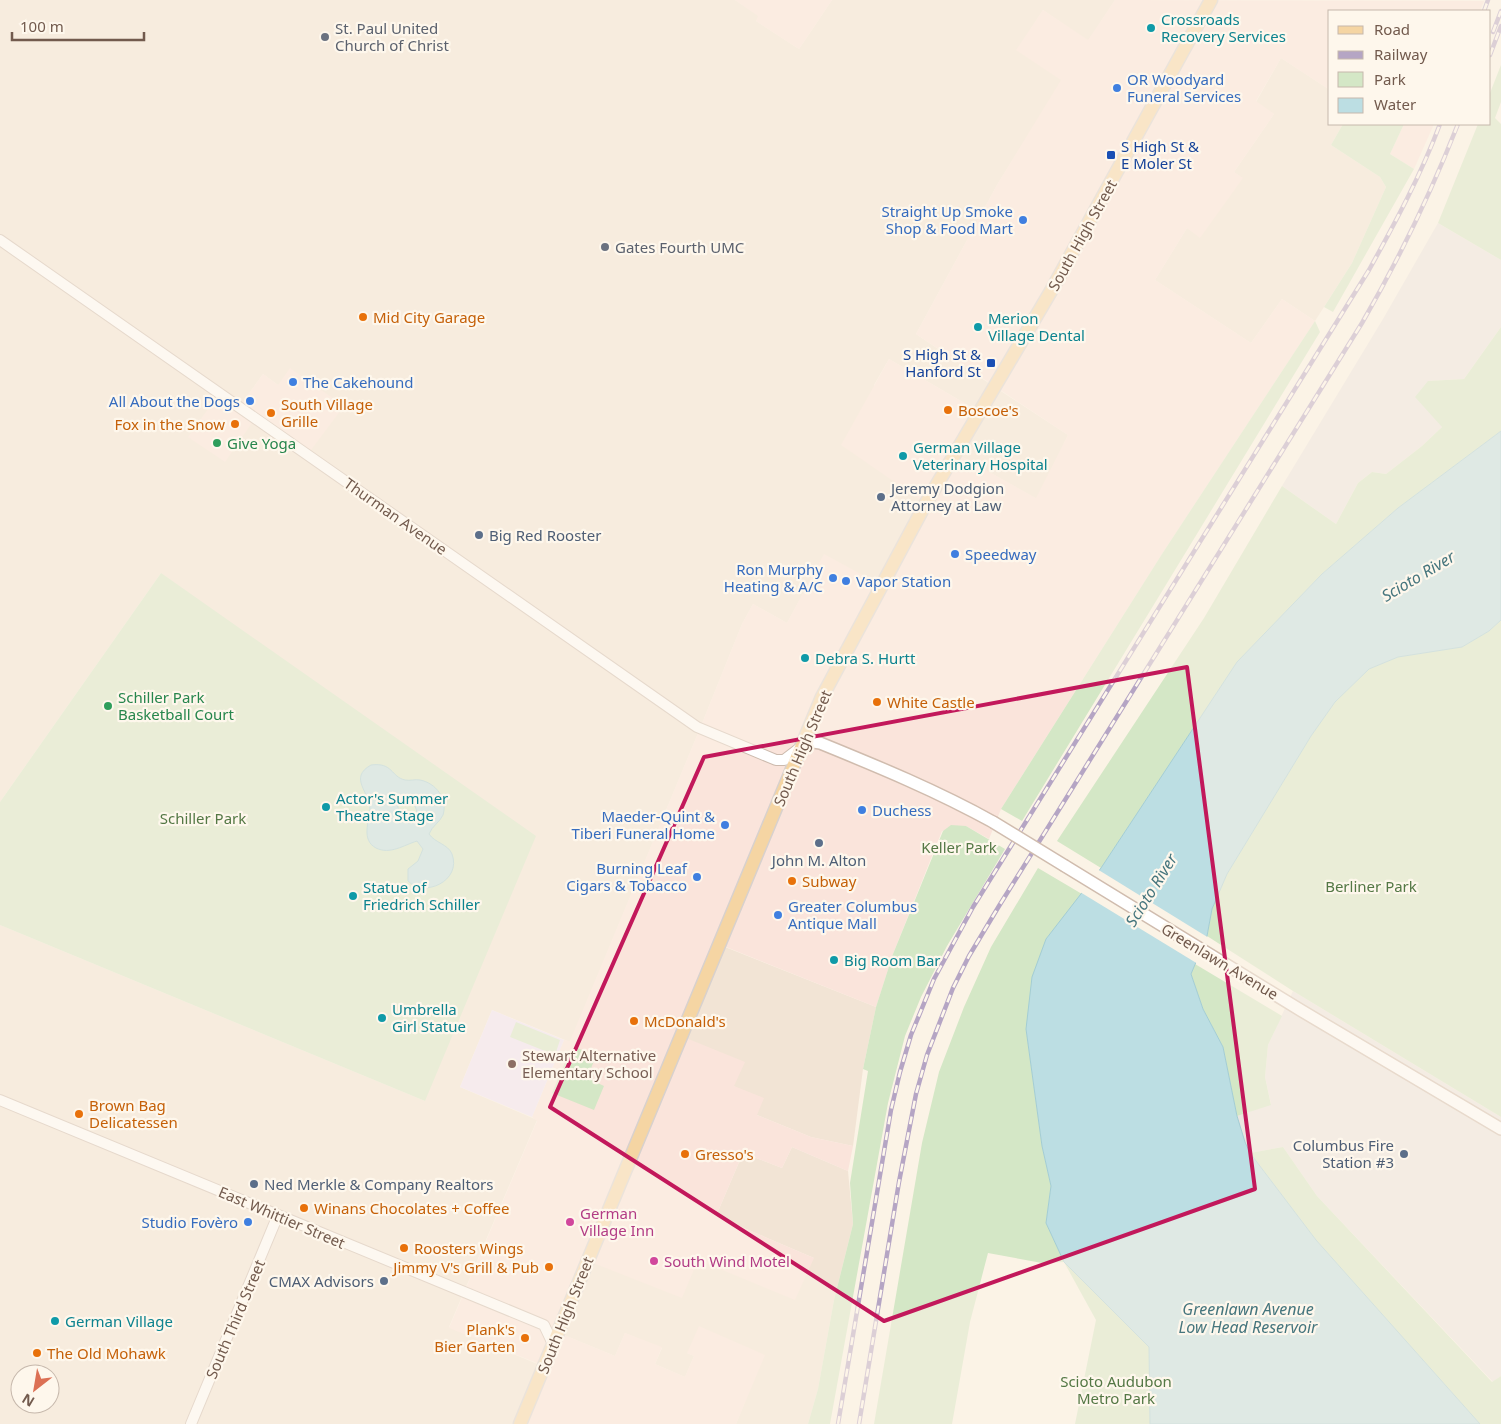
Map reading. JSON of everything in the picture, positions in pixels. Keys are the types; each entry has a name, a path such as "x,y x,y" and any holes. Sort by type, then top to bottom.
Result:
{"main road":[{"name":"South High Street","path":"520,1424 822,697 926,503 1051,291 1211,0"},
{"name":"Greenlawn Avenue","path":"801,747 807,741 820,742 946,796 993,822 1280,998 1501,1129"}],"street":[{"name":"Thurman Avenue","path":"0,240 697,727 776,760 784,760 801,747"},
{"name":"East Whittier Street","path":"0,1100 545,1325 553,1344"},
{"name":"South Third Street","path":"191,1424 278,1215"}],"highlighted area":[{"path":"1187,667 1255,1189 884,1321 550,1107 704,757"}],"shaded area":[{"path":"0,0 735,0 759,16 756,21 799,49 832,0 1115,0 1088,41 1043,10 1017,50 1062,80 997,185 916,334 1068,435 1037,499 955,453 978,411 889,359 874,385 925,503 881,585 824,555 787,623 753,604 742,624 570,1042 492,1010 460,1087 537,1120 449,1327 547,1368 523,1424 0,1424 0,925 425,1101 161,573 0,802","holes":["263,374 278,385 188,437 240,406"]},
{"path":"735,0 832,0 799,49 756,21 758,16"},
{"path":"1115,0 1484,1 1480,10 1328,10 1328,89 1281,58 1256,101 1274,114 1234,172 1243,178 1200,238 1187,228 1155,280 1251,343 1282,299 1315,321 1162,554 1001,809 989,839 966,826 942,831 893,954 876,1007 721,945 681,1036 745,1062 734,1086 764,1098 757,1115 811,1137 853,1146 848,1171 792,1147 782,1168 743,1153 716,1216 814,1258 795,1300 698,1260 682,1298 588,1261 559,1333 615,1356 625,1333 662,1347 655,1364 685,1377 694,1356 687,1353 699,1326 765,1355 736,1424 523,1424 547,1367 449,1328 537,1121 532,1117 564,1040 570,1041 742,624 753,604 787,623 824,554 881,585 925,503 841,445 889,359 978,411 955,453 1036,498 1068,435 916,334 997,185 1061,80 1016,50 1043,10 1088,40"},
{"path":"1281,58 1328,89 1328,125 1342,125 1331,145 1380,177 1386,187 1352,263 1315,321 1282,299 1251,343 1155,280 1187,228 1200,237 1242,178 1234,172 1274,114 1256,102"},
{"path":"1404,125 1434,125 1414,169 1390,154"},
{"path":"1438,223 1501,260 1501,327 1464,379 1428,381 1442,427 1422,446 1386,474 1372,472 1358,483 1336,524 1282,486 1383,319"},
{"path":"290,368 344,406 308,454 256,417 225,462 188,437 220,392 240,406 263,374 278,385"},
{"path":"720,945 876,1007 863,1069 853,1146 811,1137 757,1115 734,1086 681,1036"},
{"path":"1293,991 1501,1117 1501,1376 1493,1382 1317,1196 1283,1147 1250,1153 1237,1116 1271,1104 1265,1077 1268,1045"},
{"name":"Stewart Alternative Elementary School","path":"492,1010 564,1040 532,1117 460,1087"},
{"path":"792,1147 848,1171 853,1224 834,1300 818,1389 808,1424 736,1424 764,1355 687,1353 694,1356 685,1377 655,1364 662,1348 625,1333 615,1356 559,1333 588,1261 814,1258 716,1216 743,1153 782,1168"}],"green space":[{"path":"1501,65 1501,102 1495,118 1501,124 1501,260 1438,223 1478,125 1491,125 1491,90"},
{"path":"1342,125 1404,125 1390,154 1414,169 1333,312 1324,307 1352,263 1386,187 1380,177 1331,145"},
{"path":"1315,321 1320,332 1022,821 1001,809 1162,554"},
{"path":"1501,327 1501,431 1398,508 1322,574 1237,662 1101,868 1057,841 1204,618 1282,486 1336,524 1358,483 1372,472 1386,474 1422,446 1442,427 1415,397 1428,381 1464,379"},
{"name":"Schiller Park","path":"161,573 536,836 425,1101 0,925 0,802"},
{"name":"Berliner Park","path":"1501,620 1501,1117 1293,991 1207,936 1212,909 1227,874 1311,736 1335,702 1369,669 1398,657 1462,647 1489,631"},
{"name":"Keller Park","path":"951,825 966,826 1005,849 947,946 921,997 905,1036 888,1103 830,1424 808,1424 818,1389 834,1300 853,1224 850,1183 868,1071 863,1069 876,1007 893,954 943,831"},
{"path":"1038,868 1082,894 1046,939 1026,1029 1042,1146 1051,1186 1046,1223 1064,1262 1042,1263 988,1253 970,1322 952,1424 874,1424 922,1143 939,1072 964,1007 991,947"},
{"path":"1195,964 1282,1016 1268,1045 1265,1077 1271,1105 1237,1116 1223,1047 1203,1009 1191,974"},
{"path":"516,1022 560,1040 555,1055 510,1037"},
{"path":"575,1047 596,1056 587,1078 604,1086 594,1110 552,1093 566,1060 569,1061"},
{"path":"1283,1147 1317,1196 1492,1382 1501,1376 1501,1424 1480,1424 1316,1240 1250,1153"},
{"name":"Scioto Audubon Metro Park","path":"1064,1262 1149,1347 1150,1424 1075,1424 1096,1320"}],"water":[{"path":"1501,431 1501,620 1489,631 1462,647 1398,657 1369,669 1335,702 1311,736 1227,874 1212,909 1207,936 1191,974 1203,1009 1223,1047 1237,1116 1250,1153 1316,1240 1480,1424 1150,1424 1149,1347 1064,1262 1046,1223 1051,1186 1042,1146 1026,1029 1032,977 1046,939 1101,868 1237,662 1322,574 1398,508"},
{"path":"371,765 384,766 400,778 426,782 436,788 444,803 444,809 440,820 429,834 450,851 454,864 452,872 440,884 423,888 415,886 408,881 408,869 418,861 423,849 417,841 392,850 381,850 371,845 367,836 370,809 361,780 364,770","holes":["402,797 412,802 417,813 414,817 408,817 398,808 397,800"]}],"pier":[{"path":"1097,869 1209,938 1198,964 1080,892"}],"railway":[{"path":"1484,10 1488,0"},
{"path":"1493,32 1501,11"},
{"path":"1491,52 1501,26"},
{"path":"838,1424 891,1110 911,1035 934,979 973,907 1369,270 1398,217 1440,125"},
{"path":"859,1424 899,1182 916,1094 927,1055 953,988 969,956 999,906 1362,323 1414,225 1458,125"}],"place":[{"name":"Crossroads Recovery Services","path":"1151,28"},
{"name":"St. Paul United Church of Christ","path":"325,37"},
{"name":"OR Woodyard Funeral Services","path":"1117,88"},
{"name":"S High St & E Moler St","path":"1111,155"},
{"name":"Straight Up Smoke Shop & Food Mart","path":"1023,220"},
{"name":"Gates Fourth UMC","path":"605,247"},
{"name":"Mid City Garage","path":"363,317"},
{"name":"Merion Village Dental","path":"978,327"},
{"name":"S High St & Hanford St","path":"991,363"},
{"name":"The Cakehound","path":"293,382"},
{"name":"All About the Dogs","path":"250,401"},
{"name":"Boscoe's","path":"948,410"},
{"name":"South Village Grille","path":"271,413"},
{"name":"Fox in the Snow","path":"235,424"},
{"name":"Give Yoga","path":"217,443"},
{"name":"German Village Veterinary Hospital","path":"903,456"},
{"name":"Jeremy Dodgion Attorney at Law","path":"881,497"},
{"name":"Big Red Rooster","path":"479,535"},
{"name":"Speedway","path":"955,554"},
{"name":"Ron Murphy Heating & A/C","path":"833,578"},
{"name":"Vapor Station","path":"846,581"},
{"name":"Debra S. Hurtt","path":"805,658"},
{"name":"White Castle","path":"877,702"},
{"name":"Schiller Park Basketball Court","path":"108,706"},
{"name":"Actor's Summer Theatre Stage","path":"326,807"},
{"name":"Duchess","path":"862,810"},
{"name":"Maeder-Quint & Tiberi Funeral Home","path":"725,825"},
{"name":"John M. Alton","path":"819,843"},
{"name":"Burning Leaf Cigars & Tobacco","path":"697,877"},
{"name":"Subway","path":"792,881"},
{"name":"Statue of Friedrich Schiller","path":"353,896"},
{"name":"Greater Columbus Antique Mall","path":"778,915"},
{"name":"Big Room Bar","path":"834,960"},
{"name":"Umbrella Girl Statue","path":"382,1018"},
{"name":"McDonald's","path":"634,1021"},
{"name":"Stewart Alternative Elementary School","path":"512,1064"},
{"name":"Brown Bag Delicatessen","path":"79,1114"},
{"name":"Gresso's","path":"685,1154"},
{"name":"Columbus Fire Station #3","path":"1404,1154"},
{"name":"Ned Merkle & Company Realtors","path":"254,1184"},
{"name":"Winans Chocolates + Coffee","path":"304,1208"},
{"name":"Studio Fovèro","path":"248,1222"},
{"name":"German Village Inn","path":"570,1222"},
{"name":"Roosters Wings","path":"404,1248"},
{"name":"South Wind Motel","path":"654,1261"},
{"name":"Jimmy V's Grill & Pub","path":"549,1267"},
{"name":"CMAX Advisors","path":"384,1281"},
{"name":"German Village","path":"55,1321"},
{"name":"Plank's Bier Garten","path":"525,1338"},
{"name":"The Old Mohawk","path":"37,1353"}],"water label":[{"name":"Scioto River","path":"1418,576"},
{"name":"Scioto River","path":"1151,890"},
{"name":"Greenlawn Avenue Low Head Reservoir","path":"1248,1318"}]}
